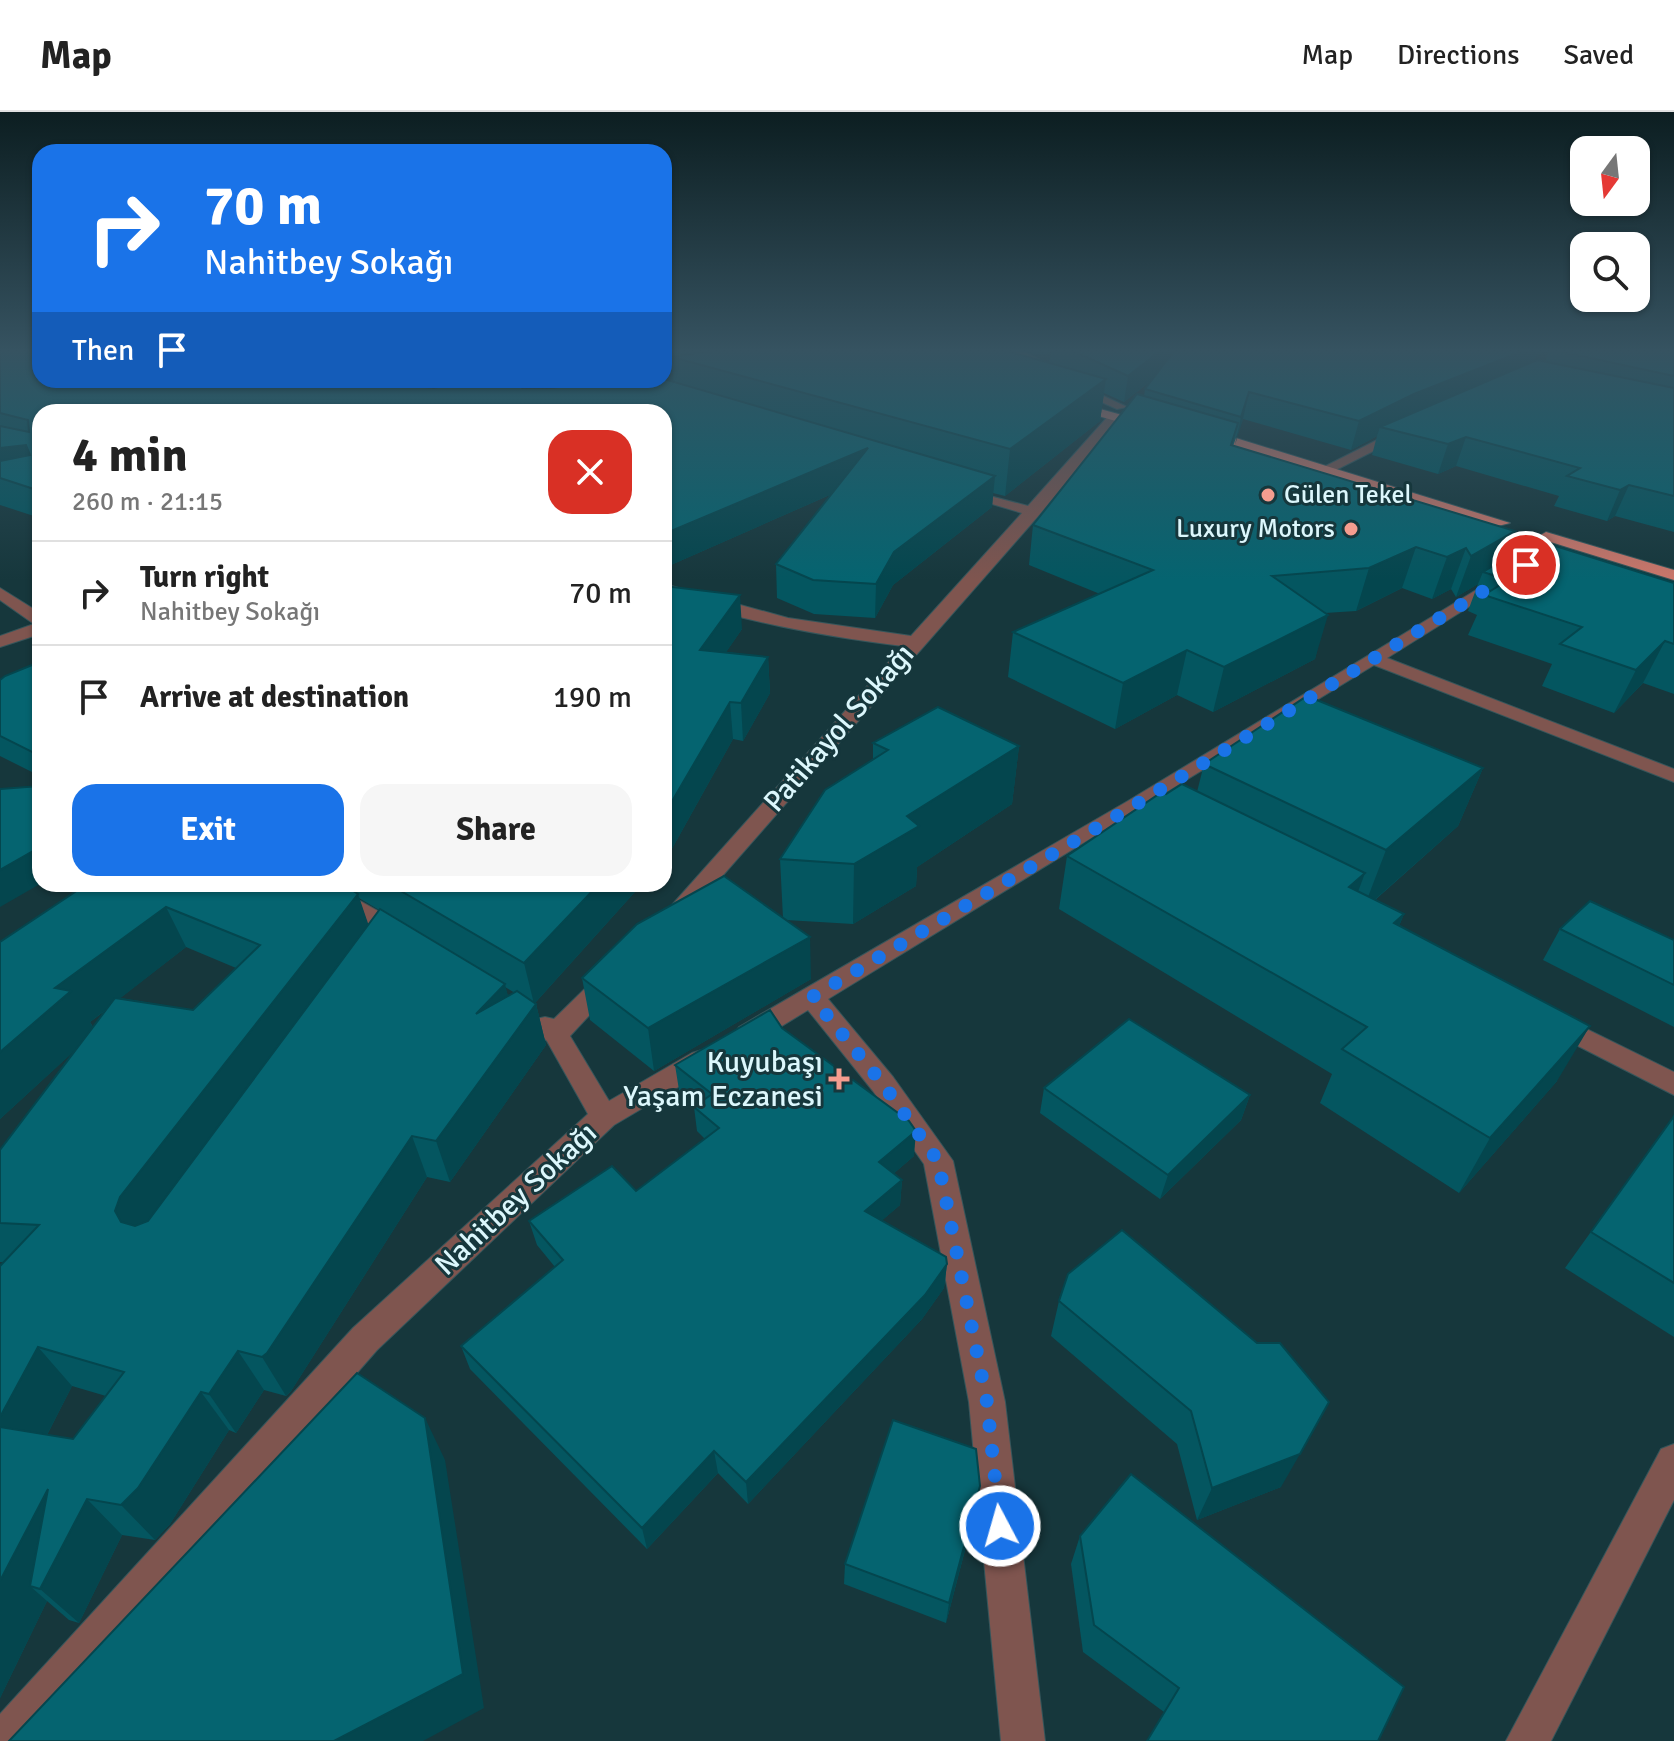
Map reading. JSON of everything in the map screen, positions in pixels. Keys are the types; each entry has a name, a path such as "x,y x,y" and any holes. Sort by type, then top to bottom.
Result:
{"main road":[{"path":"1674,575 1327,469 1193,434 1313,476 1674,587"}],"street":[{"name":"Patikayol Sokağı","path":"660,930 705,885 786,787 1034,512 1105,427"},
{"path":"1313,476 1411,427"},
{"path":"945,485 1034,512"},
{"name":"Nahitbey Sokağı","path":"5,1741 365,1339 604,1117 1135,805 1551,550"},
{"path":"672,592 716,609 809,630 915,642"},
{"path":"0,593 32,615"},
{"path":"0,642 32,631"},
{"path":"1371,658 1674,776"},
{"path":"1135,805 1163,820"},
{"path":"327,892 416,946"},
{"path":"372,955 391,930"},
{"path":"556,1034 626,964"},
{"path":"812,997 883,1084 938,1161 987,1402 1023,1741"},
{"path":"518,1010 556,1034 604,1117"},
{"path":"1532,1011 1674,1084"},
{"path":"1528,1741 1674,1462"}],"building":[{"path":"0,427 29,432 29,427 32,427 32,488 0,478 0,461 30,455 26,445 0,448"},
{"path":"672,427 828,427 995,476 894,552 876,584 813,580 776,564 868,448 672,531"},
{"path":"929,427 1040,427 1010,449"},
{"path":"1111,427 1237,427 1231,445 1515,531 1471,556 1466,548 1447,557 1416,547 1369,568 1272,576 1328,615 1224,667 1187,650 1123,683 1013,632 1153,570 1033,525"},
{"path":"1380,427 1674,427 1674,496 1629,485 1620,490 1567,476 1580,468 1466,437 1448,444"},
{"path":"1536,540 1674,583 1674,644 1665,641 1636,670 1560,644 1582,627 1484,595 1508,580 1483,572"},
{"path":"672,587 740,595 700,650 768,657 741,703 730,702 672,801"},
{"path":"32,665 32,752 0,736 0,680"},
{"path":"1307,696 1483,768 1386,850 1204,764"},
{"path":"938,707 1019,746 907,816 919,826 854,864 780,859 825,790 888,750 873,743"},
{"path":"1182,784 1365,873 1349,887 1404,914 1394,923 1590,1026 1490,1138 1342,1049 1367,1027 1067,856 1162,792 1166,794"},
{"path":"32,787 32,852 0,870 0,789"},
{"path":"724,876 810,937 648,1028 582,978 637,924"},
{"path":"75,892 358,894 120,1197 115,1211 121,1222 135,1226 148,1221 380,909 505,984 476,1014 517,991 536,1004 436,1141 412,1136 267,1353 262,1357 238,1351 209,1394 201,1392 138,1488 121,1505 87,1499 40,1589 30,1586 48,1489 0,1581 0,1427 73,1439 124,1372 38,1347 0,1417 0,1266 39,1225 0,1223 0,1150 115,998 193,1010 260,945 166,907 55,988 71,991 0,1052 0,942"},
{"path":"403,892 591,892 524,963"},
{"path":"1590,901 1674,940 1674,985 1560,929"},
{"path":"770,1010 782,1028 909,1121 916,1131 879,1162 902,1180 865,1211 946,1257 947,1264 925,1295 746,1482 714,1451 642,1528 461,1346 563,1260 529,1221 612,1166 636,1191 719,1128 694,1107 712,1094 675,1065"},
{"path":"1129,1019 1250,1095 1168,1175 1044,1088"},
{"path":"1674,1116 1674,1283 1591,1232"},
{"path":"1122,1230 1257,1343 1280,1343 1329,1402 1300,1454 1212,1488 1191,1411 1059,1301 1068,1274"},
{"path":"357,1373 425,1418 463,1674 334,1741 9,1741"},
{"path":"893,1420 976,1449 980,1486 949,1603 845,1564"},
{"path":"1131,1474 1404,1687 1378,1741 1147,1741 1179,1688 1094,1625 1080,1536"}],"place":[{"name":"Gülen Tekel","path":"1268,495"},
{"name":"Luxury Motors","path":"1351,529"},
{"name":"Kuyubaşı Yaşam Eczanesi","path":"839,1079"}],"route":[{"path":"1000,1526 987,1402 938,1161 883,1084 812,997 1135,805 1526,565"}]}
